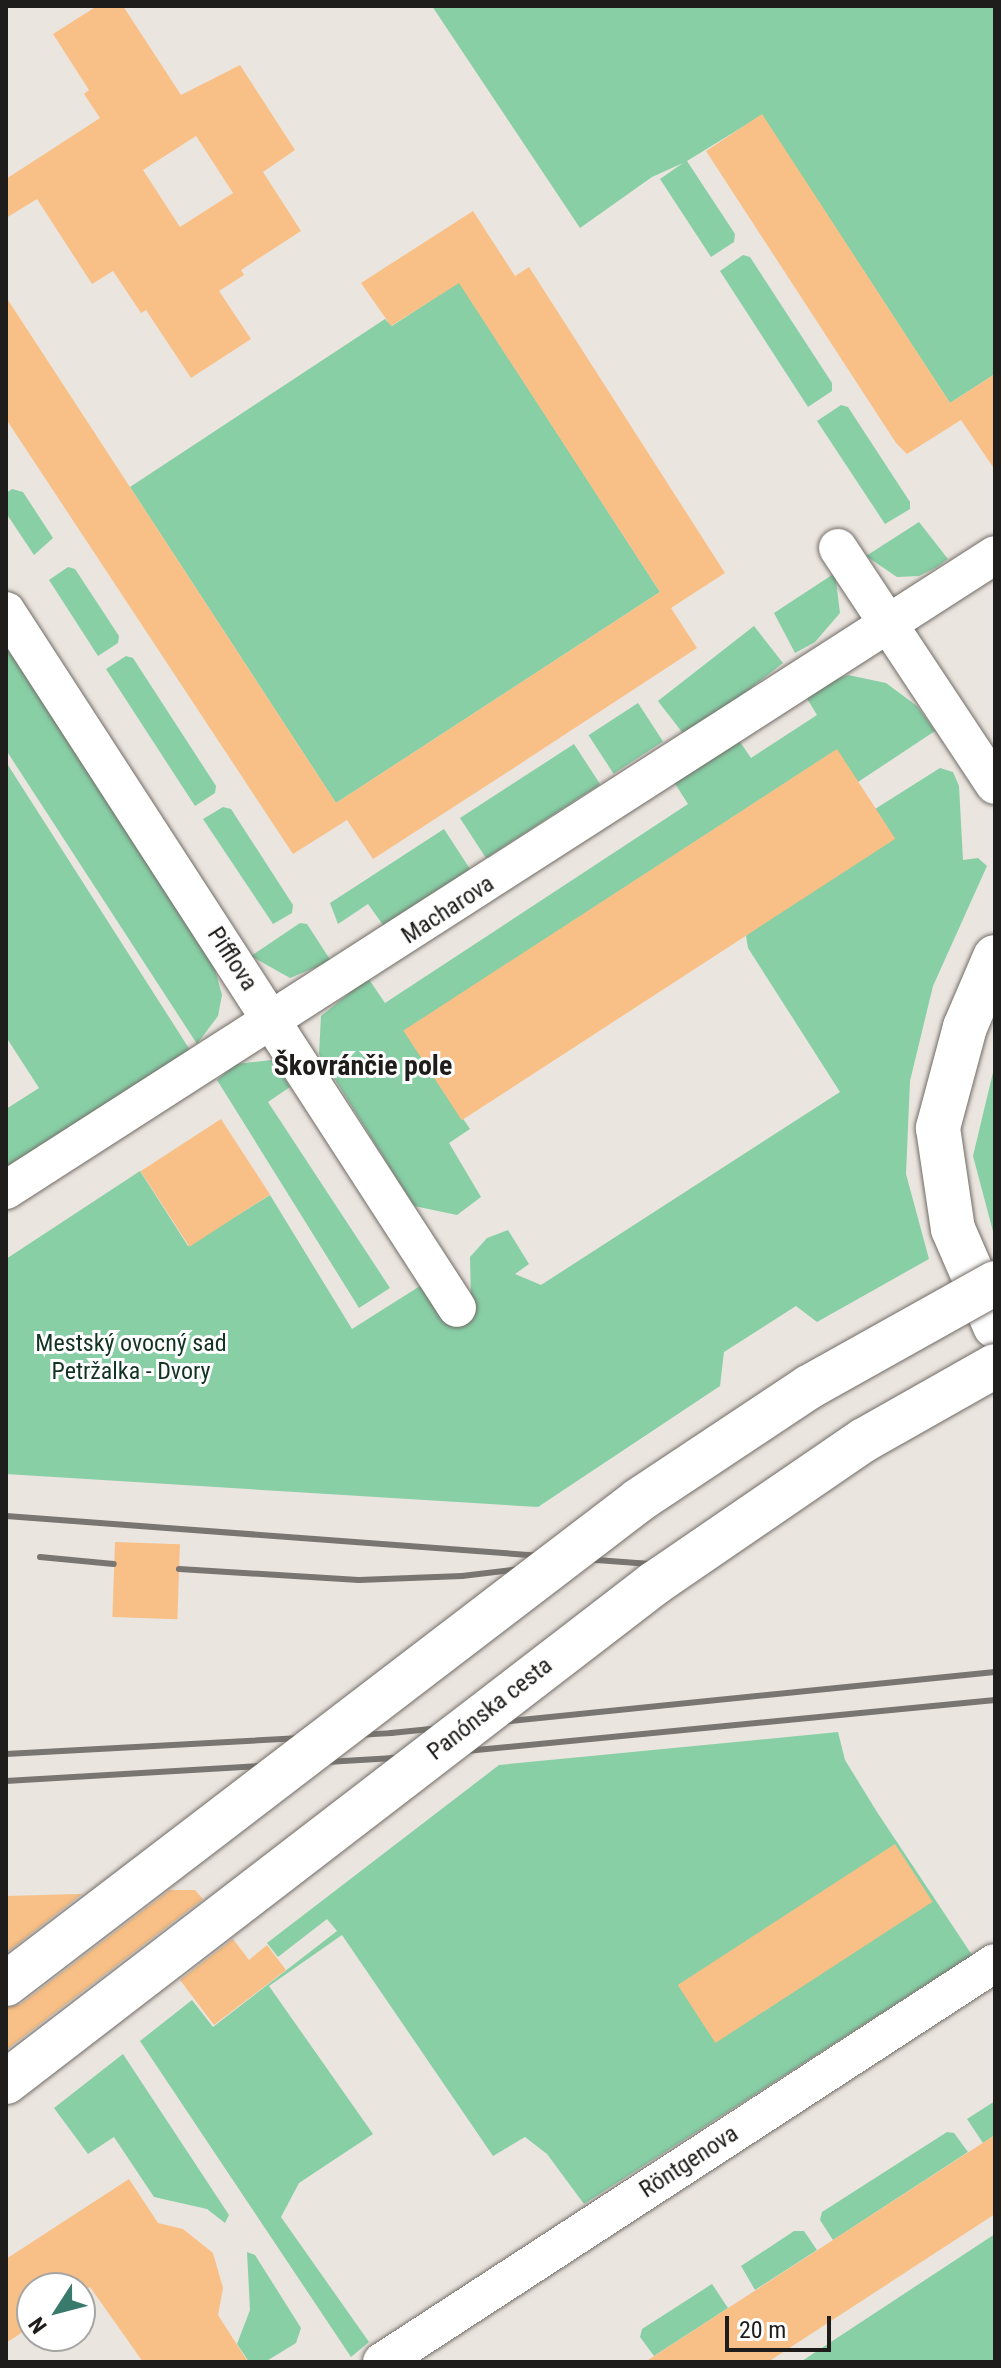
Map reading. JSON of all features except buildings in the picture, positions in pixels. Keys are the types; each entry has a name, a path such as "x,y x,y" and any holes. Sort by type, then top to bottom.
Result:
{"main road":[{"path":"995,957 965,1027 938,1128 946,1199 961,1256 995,1326"},
{"path":"6,1984 639,1500 809,1387 995,1283"},
{"name":"Panónska cesta","path":"6,2082 655,1583 864,1440 995,1366"}],"street":[{"path":"838,548 995,785"},
{"name":"Macharova","path":"6,1190 889,627 995,555"},
{"name":"Pifflova","path":"6,611 457,1308"},
{"name":"Röntgenova","path":"382,2362 995,1963"}],"green space":[{"path":"432,6 995,6 995,374 950,403 762,115 687,161 735,234 734,242 711,257 660,179 683,163 652,177 580,228"},
{"path":"743,255 750,257 832,383 832,391 808,407 720,271"},
{"path":"459,282 660,592 336,803 130,487 385,319 392,326"},
{"path":"841,405 848,407 910,502 910,509 885,524 817,421"},
{"path":"12,489 23,492 53,538 34,555 6,513 6,493"},
{"path":"919,522 948,559 937,567 919,576 897,577 866,556"},
{"path":"68,567 75,569 119,636 118,643 98,656 49,580"},
{"path":"835,573 840,613 815,642 795,653 774,613"},
{"path":"754,626 783,663 687,738 658,701"},
{"path":"6,636 208,944 222,995 218,1016 197,1044 6,750"},
{"path":"126,656 133,658 216,786 215,793 195,806 106,669"},
{"path":"848,675 886,683 917,706 935,731 858,782 836,750 404,1031 470,1129 449,1143 481,1197 457,1215 414,1206 319,1054 321,1016 368,978 385,1003 688,804 672,779 736,736 751,758 817,715 803,692"},
{"path":"638,703 663,742 614,774 589,735"},
{"path":"574,744 600,784 486,858 460,818"},
{"path":"6,762 190,1050 6,1167 6,1109 39,1088 6,1037"},
{"name":"Mestský ovocný sad Petržalka - Dvory","path":"940,768 953,772 959,786 963,860 978,858 987,866 933,986 910,1081 906,1174 929,1259 817,1322 796,1306 724,1352 720,1386 538,1507 6,1474 6,1259 140,1171 188,1246 270,1195 352,1329 420,1286 445,1322 471,1303 470,1257 487,1238 508,1230 529,1264 515,1274 541,1285 840,1092 748,948 746,936 875,809"},
{"path":"223,807 231,809 293,905 292,913 273,924 203,819"},
{"path":"444,829 470,869 383,925 368,904 338,924 330,903"},
{"path":"300,923 307,924 331,961 290,978 251,956"},
{"path":"272,1060 290,1087 268,1102 390,1288 359,1308 217,1080 236,1064"},
{"path":"995,1064 995,1239 973,1156"},
{"path":"838,1732 845,1760 972,1955 584,2204 547,2154 525,2137 493,2156 342,1935 269,1986 373,2134 299,2183 281,2217 369,2342 351,2357 140,2041 192,2000 213,2027 337,1931 327,1919 278,1957 267,1943 499,1765"},
{"path":"123,2054 229,2215 225,2223 207,2209 154,2197 114,2137 88,2154 54,2108"},
{"path":"995,2101 995,2135 983,2143 967,2119"},
{"path":"947,2132 954,2133 968,2152 833,2240 820,2220 822,2212"},
{"path":"794,2231 804,2231 817,2250 755,2290 741,2266"},
{"path":"995,2234 995,2362 802,2361"},
{"path":"247,2252 255,2255 301,2328 296,2343 265,2362 249,2362 237,2344 250,2310"},
{"path":"712,2284 728,2308 654,2356 640,2337 642,2329"}],"railway":[{"path":"6,1516 664,1565"},
{"path":"40,1557 114,1564"},
{"path":"179,1569 359,1580 462,1576 554,1565"},
{"path":"6,1754 391,1733 995,1672"},
{"path":"6,1781 394,1758 995,1700"}],"district":[{"name":"Škovránčie pole","path":"363,1066"}]}
